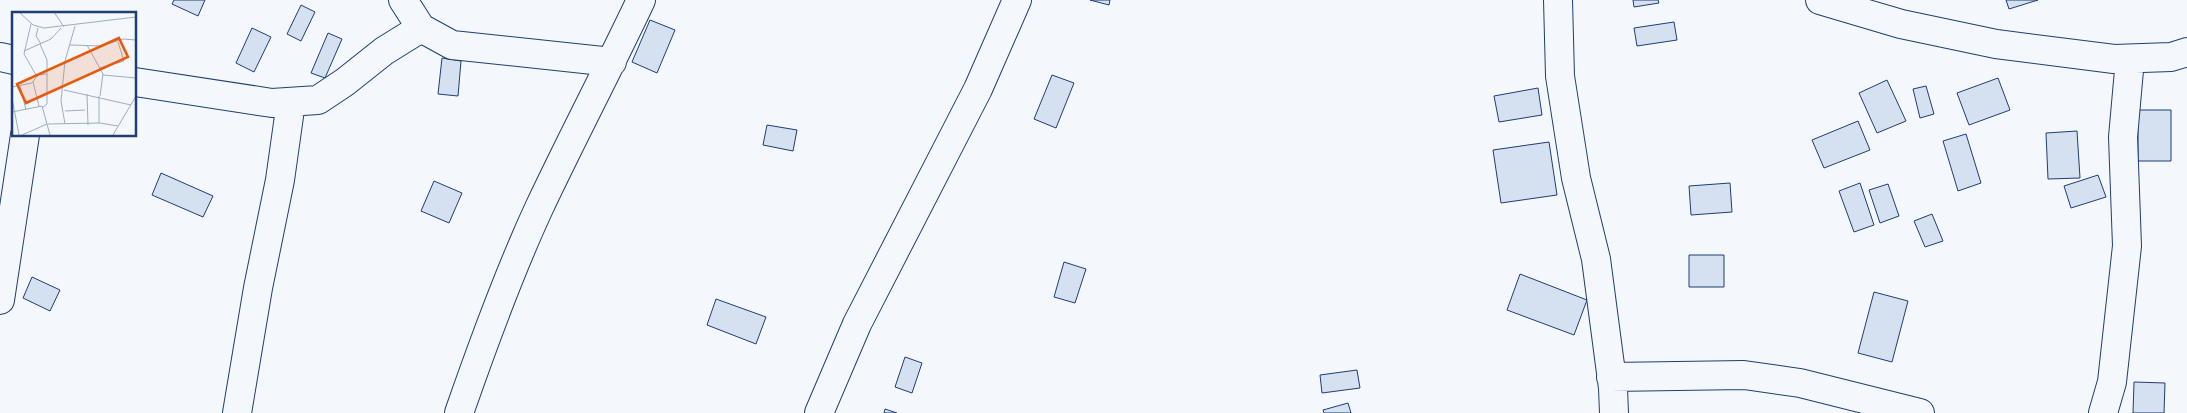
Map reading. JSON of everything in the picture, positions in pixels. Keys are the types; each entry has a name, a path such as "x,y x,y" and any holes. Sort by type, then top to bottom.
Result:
{"street":[{"path":"403,0 421,28 452,45 612,62"},
{"path":"459,413 494,311 539,209 612,62 640,0"},
{"path":"819,413 857,324 978,89 1016,0"},
{"path":"1558,0 1560,76 1576,178 1596,259 1614,413"},
{"path":"1820,0 1901,24 1996,44 2114,59 2171,57 2187,52"},
{"path":"136,82 272,103 318,100 345,82 384,51 421,28"},
{"path":"2103,413 2112,382 2127,246 2123,137 2130,58"},
{"path":"238,413 258,288 280,180 291,102"},
{"path":"0,300 25,136"},
{"path":"1611,377 1744,374 1800,383 1920,413"}],"building":[{"path":"174,0 205,0 198,16 172,4"},
{"path":"1090,0 1110,0 1109,5"},
{"path":"1633,0 1658,0 1659,3 1634,7"},
{"path":"2006,0 2038,0 2009,9"},
{"path":"301,5 315,12 301,41 287,34"},
{"path":"650,20 675,30 657,73 632,62"},
{"path":"1674,22 1677,40 1637,46 1634,28"},
{"path":"252,28 271,37 254,72 236,63"},
{"path":"328,33 342,39 325,78 311,73"},
{"path":"442,58 461,61 458,96 438,94"},
{"path":"1052,75 1074,83 1056,128 1034,119"},
{"path":"1998,78 2010,110 1969,125 1957,93"},
{"path":"1887,80 1906,121 1877,133 1859,93"},
{"path":"1926,86 1934,114 1920,118 1913,89"},
{"path":"1538,88 1542,115 1499,122 1494,96"},
{"path":"2138,110 2171,110 2171,161 2138,161"},
{"path":"1858,121 1870,150 1824,168 1812,140"},
{"path":"767,125 797,130 793,151 763,145"},
{"path":"2077,131 2080,178 2048,179 2046,133"},
{"path":"1966,134 1981,183 1958,191 1943,141"},
{"path":"1549,142 1557,195 1501,203 1493,150"},
{"path":"161,173 213,196 203,217 152,195"},
{"path":"2098,175 2106,197 2071,208 2064,186"},
{"path":"434,181 462,193 449,223 421,211"},
{"path":"1730,183 1732,212 1691,215 1689,186"},
{"path":"1860,183 1874,225 1854,232 1839,191"},
{"path":"1888,184 1899,216 1880,223 1869,190"},
{"path":"1932,214 1943,241 1925,247 1914,221"},
{"path":"1689,255 1724,255 1724,287 1689,287"},
{"path":"1064,262 1086,269 1075,303 1054,297"},
{"path":"1520,274 1587,300 1574,335 1507,310"},
{"path":"32,277 60,290 50,311 23,298"},
{"path":"1874,292 1908,301 1892,362 1858,353"},
{"path":"716,299 766,317 756,344 707,325"},
{"path":"905,357 922,363 912,393 895,387"},
{"path":"1357,370 1360,388 1322,393 1320,375"},
{"path":"2134,382 2165,383 2164,413 2133,413"},
{"path":"1348,403 1351,413 1324,413 1323,410"},
{"path":"885,409 897,413 884,413"}]}
